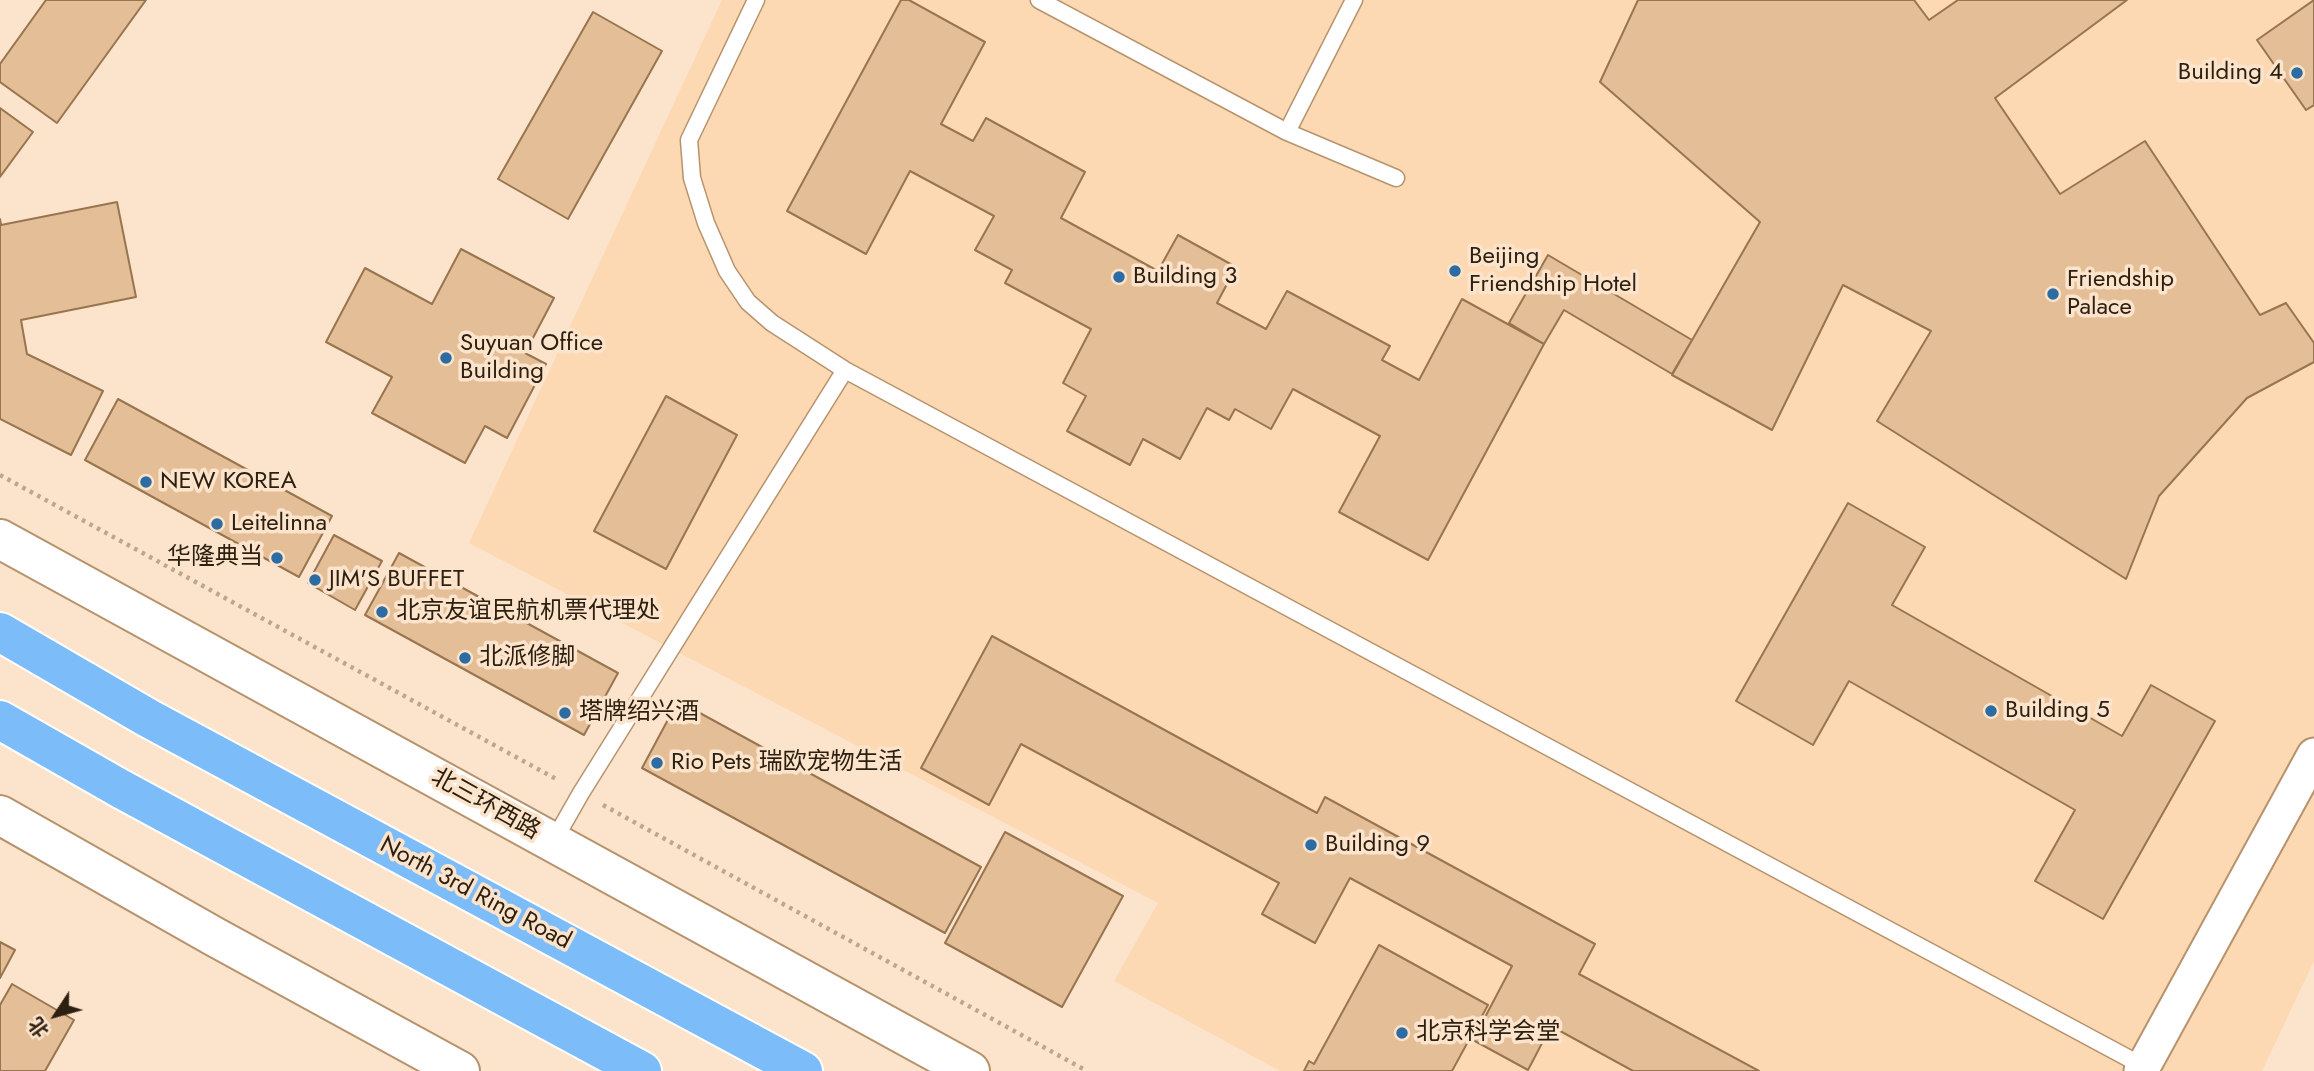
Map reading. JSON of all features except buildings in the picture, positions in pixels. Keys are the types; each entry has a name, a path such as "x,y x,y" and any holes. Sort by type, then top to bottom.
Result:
{"highway":[{"name":"North 3rd Ring Road","path":"0,632 148,718 803,1071"},
{"path":"0,720 121,789 642,1071"}],"street":[{"name":"北三环西路","path":"0,539 970,1071"},
{"path":"2142,1069 2314,755"},
{"path":"0,815 460,1071"}],"lane":[{"path":"757,0 689,140 692,178 706,223 727,271 748,302 772,323 845,370 2142,1069"},
{"path":"1039,0 1287,132 1396,178"},
{"path":"1287,132 1354,0"},
{"path":"554,842 581,793 845,370"}],"path":[{"path":"0,475 1087,1071"}],"shaded area":[{"name":"Beijing Friendship Hotel","path":"722,0 2314,0 2314,961 2262,1071 1280,1071 1114,981 1158,903 469,543"}],"place":[{"name":"Building 4","path":"2297,73"},
{"name":"Beijing Friendship Hotel","path":"1455,271"},
{"name":"Building 3","path":"1119,277"},
{"name":"Friendship Palace","path":"2053,294"},
{"name":"Suyuan Office Building","path":"446,358"},
{"name":"NEW KOREA","path":"146,482"},
{"name":"Leitelinna","path":"217,524"},
{"name":"华隆典当","path":"277,558"},
{"name":"JIM'S BUFFET","path":"315,580"},
{"name":"北京友谊民航机票代理处","path":"382,612"},
{"name":"北派修脚","path":"465,658"},
{"name":"Building 5","path":"1991,711"},
{"name":"塔牌绍兴酒","path":"565,713"},
{"name":"Rio Pets 瑞欧宠物生活","path":"657,763"},
{"name":"Building 9","path":"1311,845"},
{"name":"北京科学会堂","path":"1402,1033"}]}
